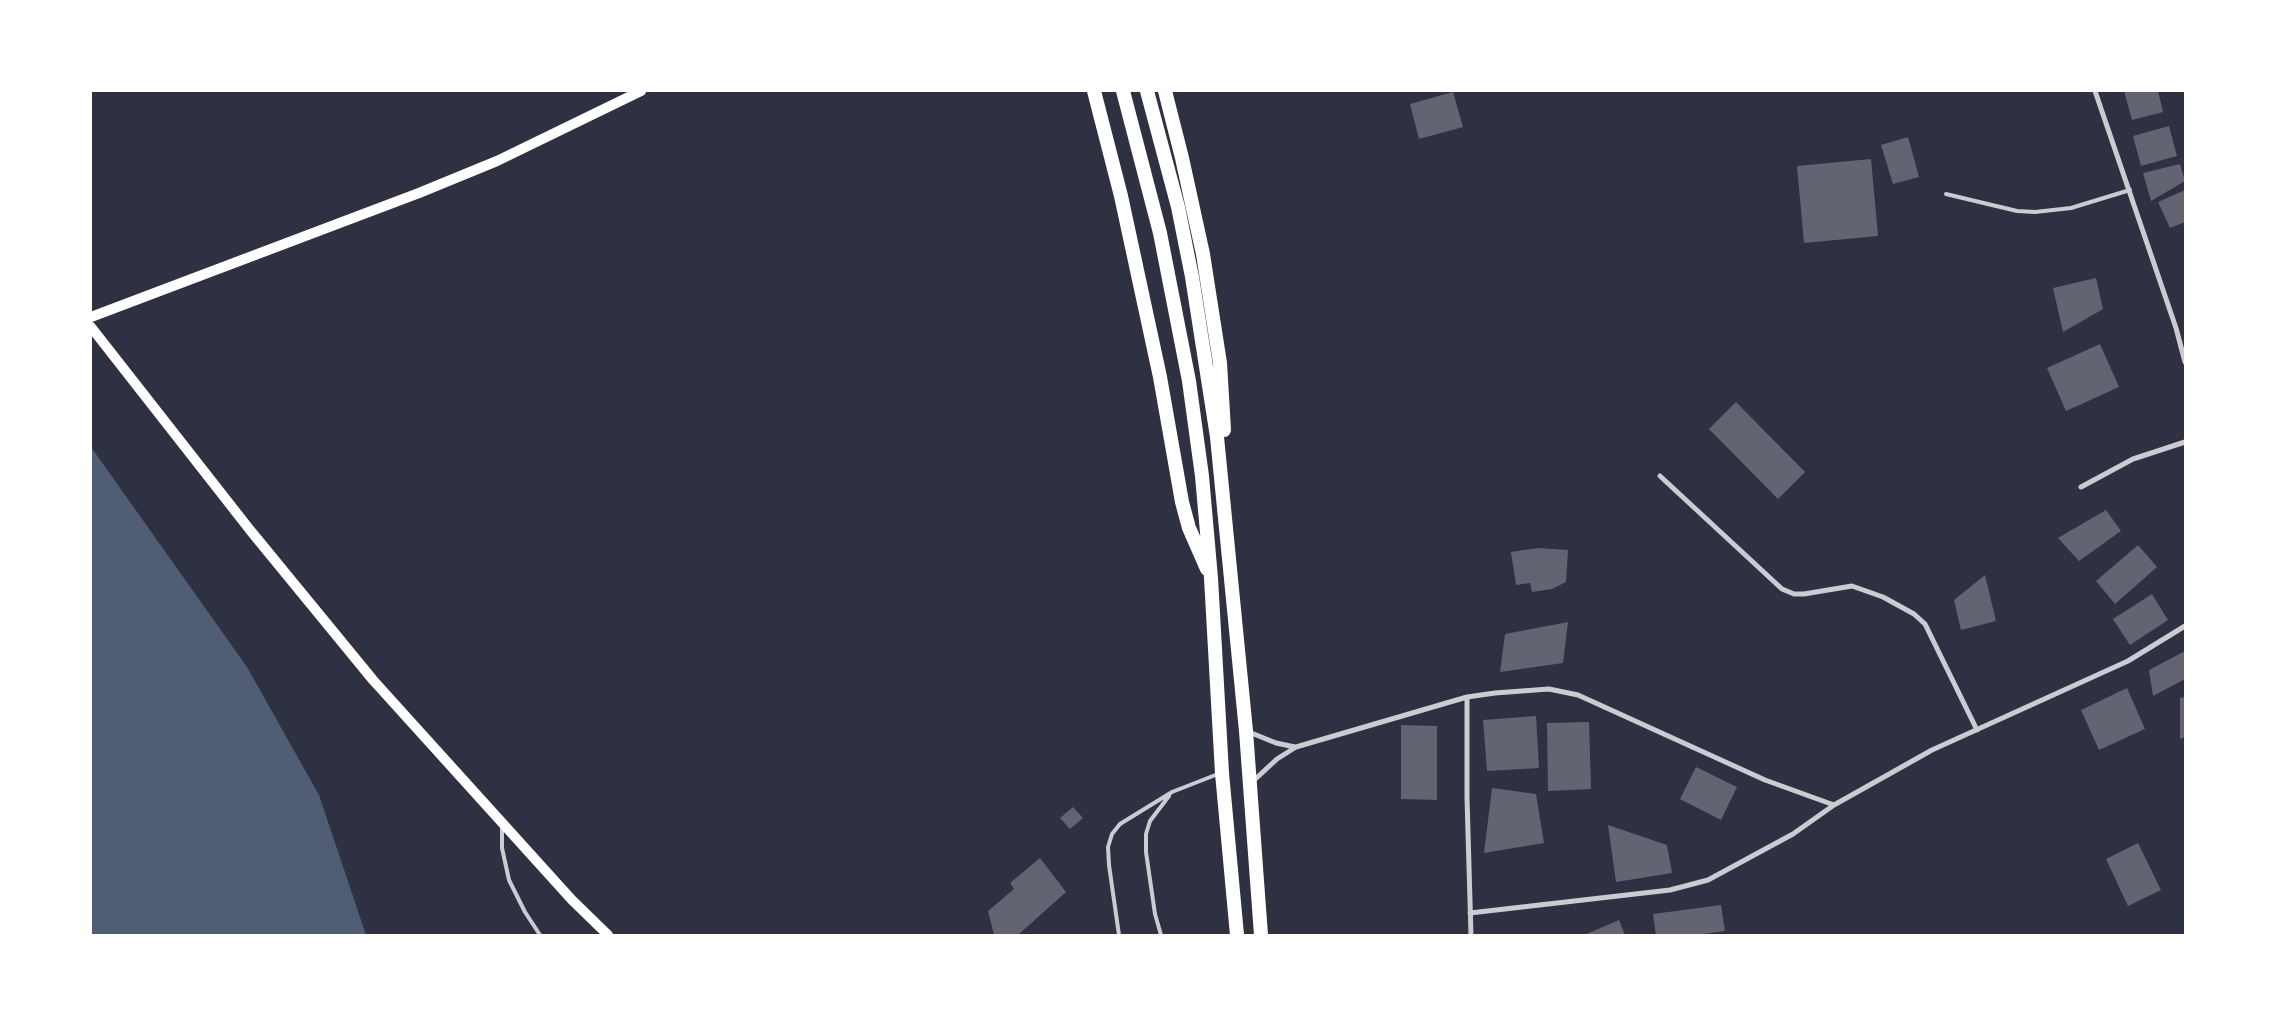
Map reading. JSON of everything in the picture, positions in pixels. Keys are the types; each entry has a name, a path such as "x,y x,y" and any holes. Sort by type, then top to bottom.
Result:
{"highway":[{"path":"1094,91 1121,196 1160,378 1182,502 1189,528 1211,578"},
{"path":"1123,91 1160,233 1189,381 1202,476 1211,578 1222,773 1237,935"},
{"path":"1147,91 1178,207 1192,277 1226,506"},
{"path":"1165,91 1182,158 1202,254 1220,362 1226,506 1246,731 1261,935"}],"main road":[{"path":"91,317 419,193 497,161 641,91"},
{"path":"91,327 250,530 367,672 572,900 608,935"}],"street":[{"path":"2095,91 2176,328 2185,362"},
{"path":"2081,488 2133,459 2185,442"},
{"path":"1660,476 1782,589 1794,594 1804,594 1852,586 1883,597 1914,614 1925,624 1977,730"},
{"path":"1470,913 1593,900 1690,886 1734,868 1793,834 1834,806 1932,750 2128,662 2185,626"},
{"path":"1250,784 1277,759 1296,748 1467,697 1532,689 1564,691 1765,780 1834,806"},
{"path":"1467,697 1471,935"},
{"path":"1246,731 1276,744 1296,748"}],"lane":[{"path":"1946,194 2017,210 2035,212 2071,208 2130,190"},
{"path":"1119,935 1109,865 1108,848 1112,834 1120,824 1172,792 1222,773"},
{"path":"1161,935 1155,914 1146,852 1146,834 1150,821 1172,792"},
{"path":"502,822 502,848 509,880 525,912 540,935"}],"water":[{"path":"91,447 247,667 319,795 366,935 91,935"}],"building":[{"path":"2124,91 2158,91 2163,112 2132,120"},
{"path":"1453,92 1463,127 1419,139 1410,104"},
{"path":"2169,126 2177,156 2141,166 2133,136"},
{"path":"1908,137 1919,177 1893,184 1881,145"},
{"path":"1871,159 1878,236 1804,243 1797,166"},
{"path":"2180,164 2185,181 2151,201 2143,173"},
{"path":"2185,190 2185,222 2170,228 2158,202"},
{"path":"2096,278 2103,309 2063,332 2053,288"},
{"path":"2100,344 2119,387 2066,411 2047,368"},
{"path":"1736,402 1805,472 1778,499 1709,429"},
{"path":"2106,510 2121,531 2079,561 2058,538"},
{"path":"2138,545 2157,567 2115,604 2096,581"},
{"path":"1538,548 1568,550 1566,582 1552,589 1532,592 1530,583 1516,585 1511,552"},
{"path":"1985,575 1996,621 1961,630 1954,600"},
{"path":"2152,594 2168,620 2130,645 2113,619"},
{"path":"1568,622 1563,663 1500,672 1505,634"},
{"path":"2185,651 2185,679 2153,696 2149,670"},
{"path":"2127,688 2145,729 2099,750 2081,710"},
{"path":"2185,697 2185,737 2180,739 2180,698"},
{"path":"1536,716 1539,768 1487,771 1483,720"},
{"path":"1589,722 1591,789 1548,791 1547,723"},
{"path":"1401,725 1437,726 1437,800 1401,799"},
{"path":"1696,767 1737,787 1721,820 1680,799"},
{"path":"1492,788 1536,794 1544,843 1484,853"},
{"path":"1073,807 1083,818 1070,829 1060,818"},
{"path":"1608,825 1667,845 1672,873 1616,882"},
{"path":"2138,843 2161,890 2128,906 2106,859"},
{"path":"1040,858 1066,892 1018,935 994,935 988,911 1014,889 1010,883"},
{"path":"1721,905 1725,931 1697,935 1656,935 1653,914"},
{"path":"1619,920 1625,935 1584,935"}]}
